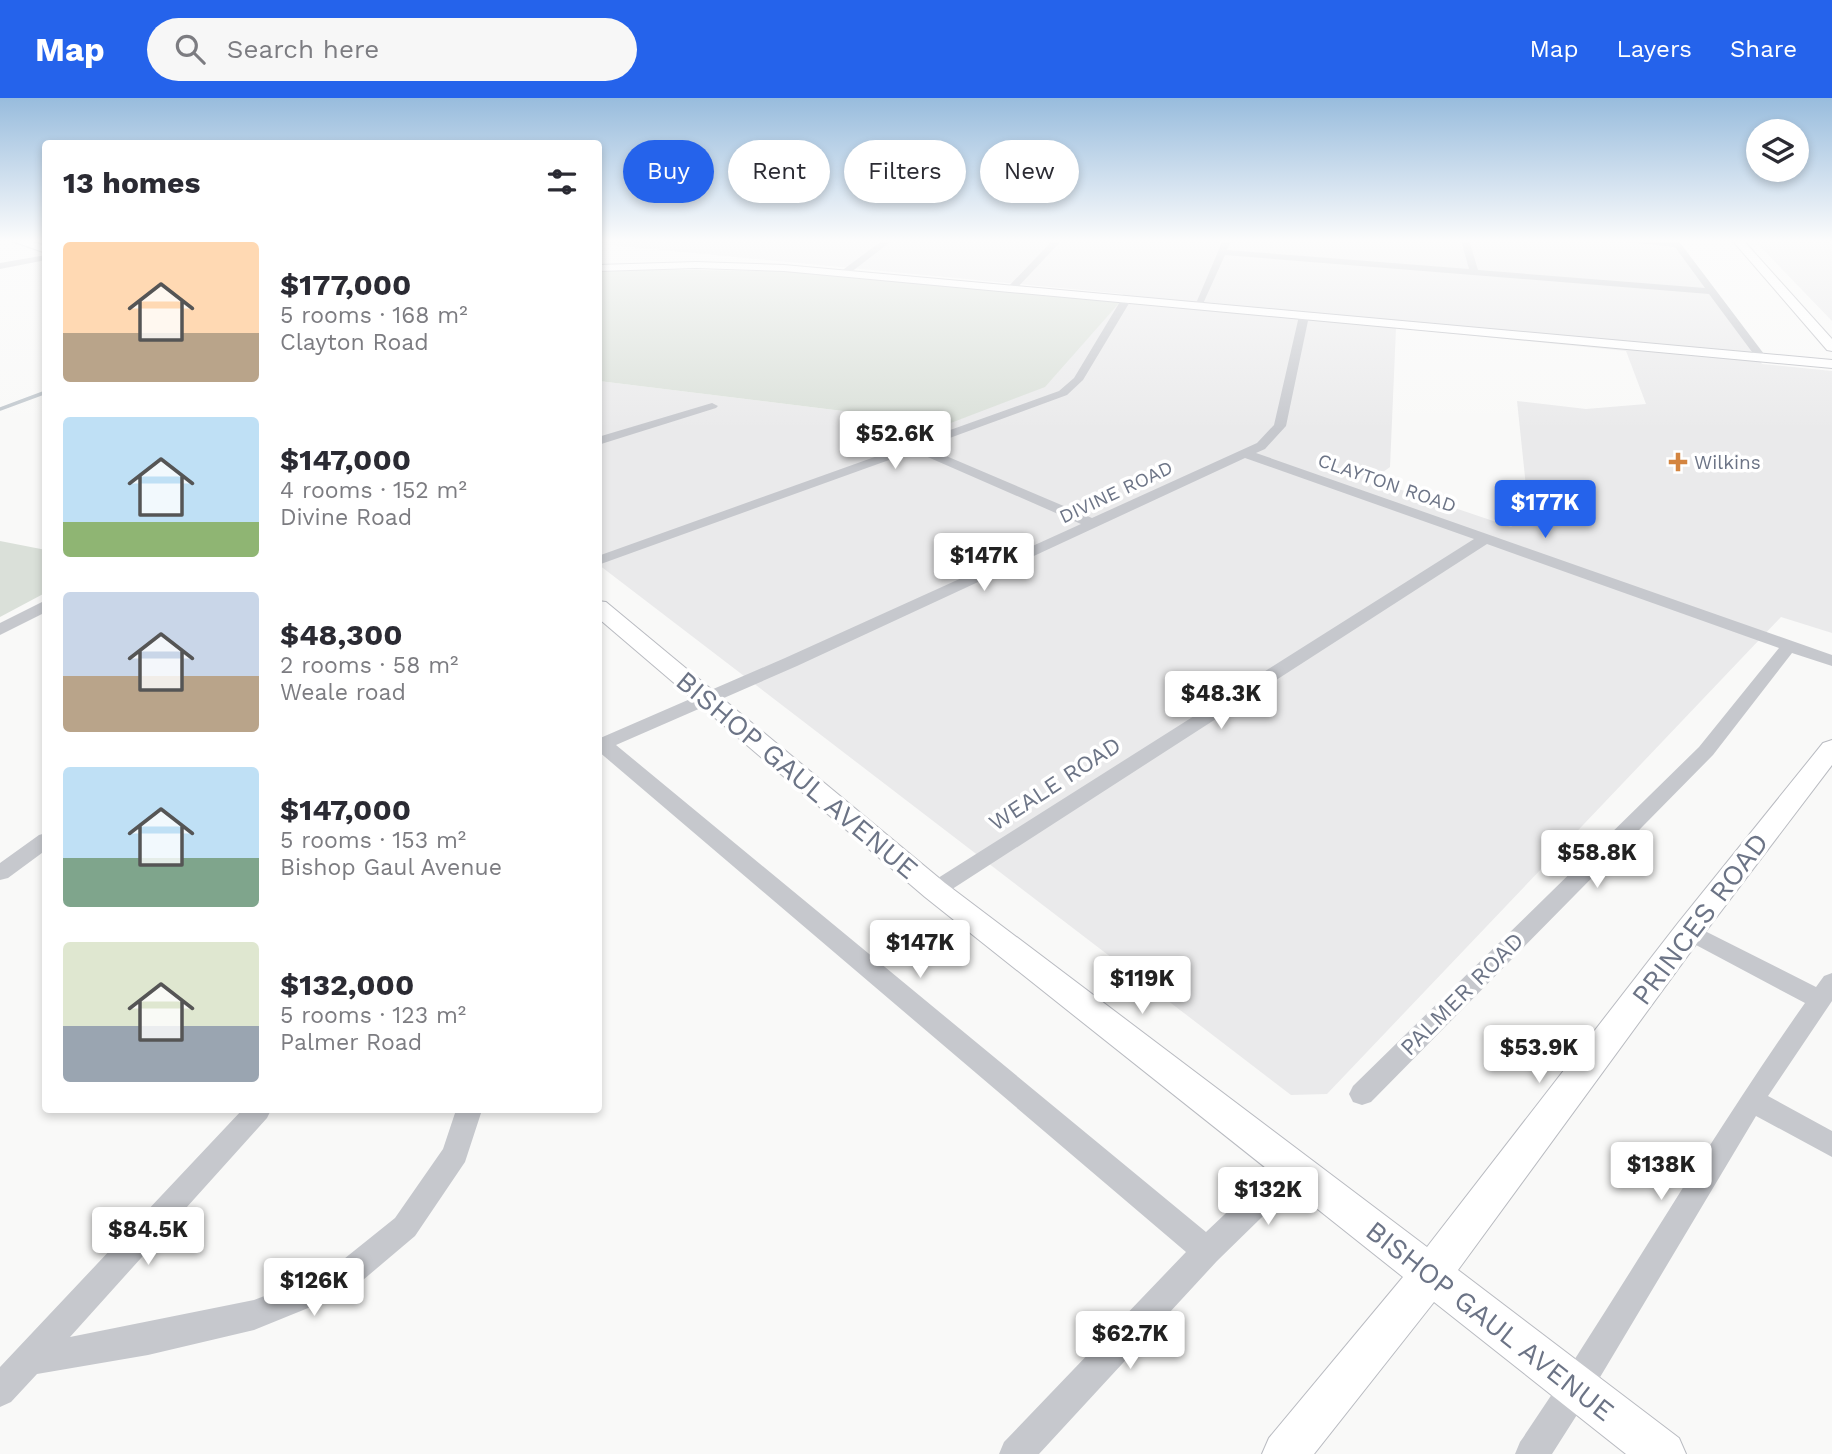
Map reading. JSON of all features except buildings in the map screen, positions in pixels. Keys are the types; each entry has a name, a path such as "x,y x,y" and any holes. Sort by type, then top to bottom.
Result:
{"main road":[{"path":"1164,303 1832,364"},
{"path":"1794,303 1832,346"},
{"name":"BISHOP GAUL AVENUE","path":"602,610 934,890 1663,1454"},
{"name":"PRINCES ROAD","path":"1285,1454 1430,1275 1689,931 1832,748"}],"street":[{"path":"602,560 1047,400 1073,387 1124,303"},
{"path":"1720,303 1762,358"},
{"name":"DIVINE ROAD","path":"706,700 1246,454 1270,439 1280,426 1304,316"},
{"path":"602,440 712,406"},
{"path":"915,447 1093,524"},
{"name":"CLAYTON ROAD","path":"1246,454 1832,661"},
{"name":"WEALE ROAD","path":"934,890 1486,538"},
{"path":"0,630 42,607"},
{"name":"PALMER ROAD","path":"1362,1094 1706,751 1788,647"},
{"path":"602,745 706,700"},
{"path":"602,746 1207,1251"},
{"path":"0,873 42,843"},
{"path":"1532,1454 1576,1388 1751,1100 1825,990 1689,931"},
{"path":"1751,1100 1832,1145"},
{"path":"0,1391 255,1113"},
{"path":"29,1360 148,1339 254,1315 340,1281 405,1227 455,1154 468,1113"},
{"path":"1016,1454 1207,1251 1293,1168"}],"shaded area":[{"path":"602,303 1119,303 1045,387 948,424 602,381"},
{"path":"1118,303 1719,303 1762,364 1832,371 1832,633 1781,617 1327,1094 1291,1095 602,567 602,381 948,424","holes":["1396,328 1626,351 1646,404 1586,409 1517,401 1529,515 1511,527 1372,480 1390,467"]},
{"path":"1815,303 1832,303 1832,321"},
{"path":"0,541 42,549 42,595 0,617"}],"waterway":[{"path":"0,409 42,393"}],"place":[{"name":"Wilkins","path":"1678,462"}]}
